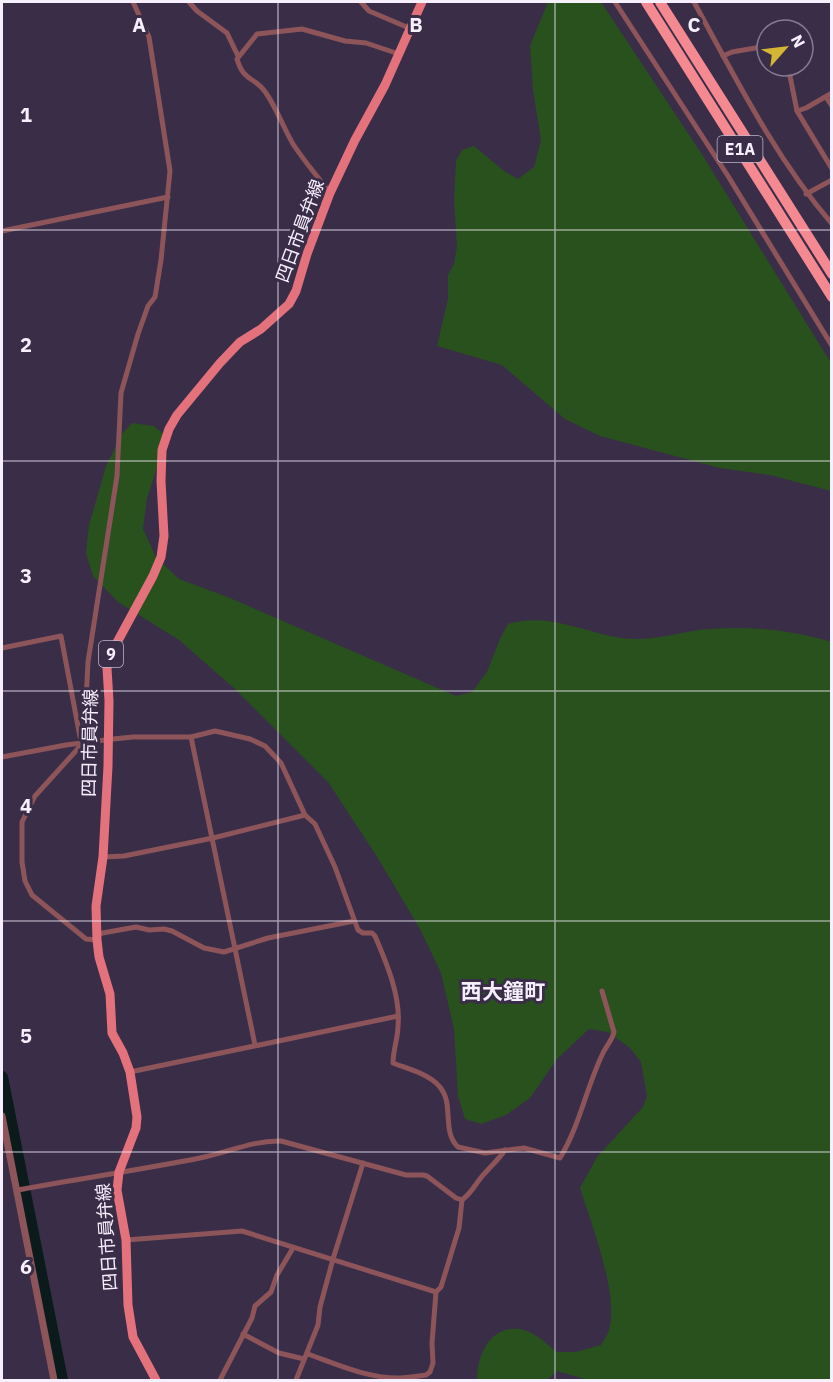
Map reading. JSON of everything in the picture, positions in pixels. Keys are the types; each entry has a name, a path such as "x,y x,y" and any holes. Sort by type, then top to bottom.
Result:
{"highway":[{"name":"E1A","path":"646,2 831,297"},
{"name":"E1A","path":"660,2 831,274"}],"main road":[{"name":"四日市員弁線","path":"156,1380 133,1337 128,1305 126,1240 117,1201 119,1172 136,1128 137,1117 130,1071 112,1033 110,994 99,957 97,937 96,906 103,857 108,766 107,668 114,648 161,557 164,536 162,450 169,429 177,415 219,363 240,342 261,329 289,304 296,291 330,193 399,54 422,2"}],"street":[{"path":"133,2 149,37 170,171 161,260 155,297 148,306 138,334 121,393 117,476 88,662 84,742 35,796 22,822 22,862 25,881 32,895 86,939 135,927 149,930 164,929 204,948 224,952 268,938 354,921"},
{"path":"189,2 197,11 227,33 238,56 240,69 245,76 257,82 265,91 295,146 330,193"},
{"path":"361,2 369,11 409,28"},
{"path":"615,2 728,176 831,346"},
{"path":"694,2 752,109 806,194 831,224"},
{"path":"238,56 256,34 302,29 366,43 399,54"},
{"path":"723,56 755,48"},
{"path":"790,78 797,111 831,169"},
{"path":"797,111 829,95 831,106"},
{"path":"806,194 831,180"},
{"path":"2,231 168,197"},
{"path":"2,648 61,636 80,737 84,742"},
{"path":"108,766 114,739 190,737 221,731 265,746 281,763 305,815 315,824 335,867 358,930 363,933 372,933 375,936 392,975 398,1016 393,1063 433,1080 440,1087 446,1096 450,1136 458,1147 485,1153 524,1148 560,1158 573,1137 603,1052 614,1032 602,992"},
{"path":"190,737 255,1045"},
{"path":"2,757 105,740"},
{"path":"103,857 124,856 213,838 305,815"},
{"path":"130,1071 398,1016"},
{"path":"2,1116 21,1189 54,1380"},
{"path":"21,1189 213,1155 266,1140 281,1141 406,1175 423,1174 462,1200"},
{"path":"243,1334 289,1357 306,1356 373,1378 426,1376 430,1372 432,1363 436,1292 441,1287 459,1228 462,1200 473,1191 484,1173 496,1163 502,1150"},
{"path":"296,1380 300,1375 318,1325 320,1307 333,1259 363,1163"},
{"path":"126,1240 242,1232 436,1292"},
{"path":"220,1380 252,1318 255,1306 271,1292 277,1275 293,1248"}],"green space":[{"path":"548,2 601,2 703,156 831,363 831,491 770,475 720,468 600,436 565,419 502,365 437,346 448,299 448,275 454,264 457,246 454,201 456,161 462,150 474,146 504,171 518,179 534,167 541,140 533,90 530,46"},
{"path":"132,423 154,426 167,437 147,498 143,529 156,557 179,579 230,598 456,696 472,692 487,672 508,624 523,621 537,620 565,624 631,639 699,630 748,628 783,631 831,642 831,1380 588,1380 557,1371 547,1380 477,1380 480,1361 487,1344 501,1332 510,1329 525,1330 540,1338 556,1352 576,1352 601,1345 608,1333 611,1301 608,1281 580,1188 597,1157 643,1107 647,1096 641,1062 630,1048 608,1032 589,1029 557,1059 530,1098 506,1115 481,1124 465,1119 458,1096 454,1029 441,973 420,929 376,855 328,782 235,689 179,640 118,602 93,576 86,553 89,525 106,466 122,434"}],"waterway":[{"path":"2,1077 62,1380"}],"district":[{"name":"西大鐘町","path":"503,992"}]}
